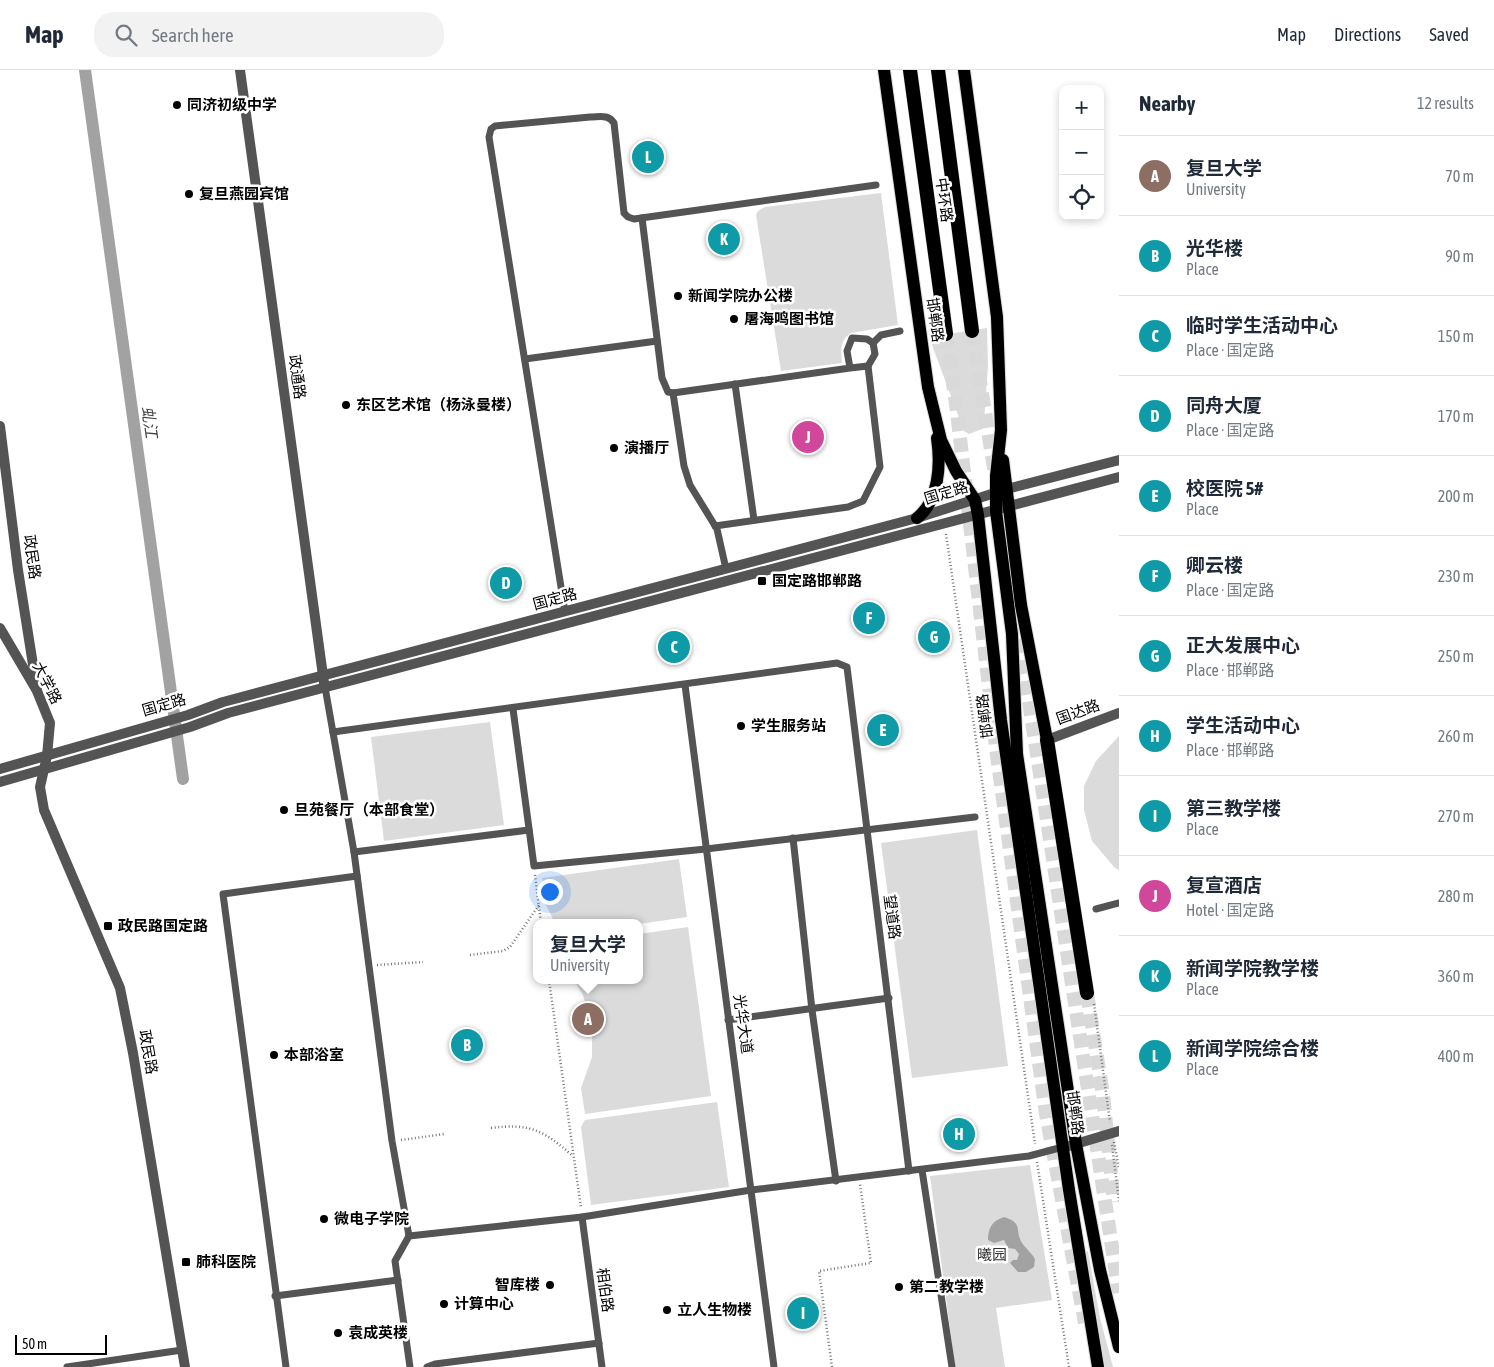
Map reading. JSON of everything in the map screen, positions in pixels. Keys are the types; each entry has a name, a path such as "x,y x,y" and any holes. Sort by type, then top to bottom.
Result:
{"highway":[{"name":"中环路","path":"938,70 972,331"},
{"name":"中环路","path":"910,72 946,334"},
{"path":"1047,740 1088,992"}],"main road":[{"name":"邯郸路","path":"884,70 933,414 950,461 975,500 978,514 1001,720 1063,1147 1098,1367"},
{"name":"邯郸路","path":"964,70 997,317 1001,492 996,511 1012,634 1018,754 1076,1144 1100,1270 1119,1347"},
{"path":"916,518 927,508 937,479 938,442 933,414"},
{"name":"邯郸路","path":"1001,492 1009,508 1025,630 1047,740"}],"street":[{"name":"政通路","path":"240,70 324,682"},
{"name":"政民路","path":"0,426 18,570 37,691"},
{"name":"国定路","path":"0,782 190,727 228,712 324,682 565,612 916,518 1001,492 1119,460"},
{"name":"国定路","path":"0,769 188,715 223,702 324,682 944,522 1009,508 1119,477"},
{"name":"大学路","path":"0,628 37,691 50,723 47,756"},
{"name":"国达路","path":"1047,740 1119,714"},
{"name":"政民路","path":"47,756 40,787 44,810 120,988 133,1053 185,1367"},
{"path":"1063,1147 1115,1132"}],"lane":[{"path":"565,612 489,137 491,129 495,126 606,116 614,124 624,213 628,217 642,218 876,185"},
{"path":"642,218 657,341 665,388 673,393 868,366"},
{"path":"873,342 881,335 900,331"},
{"path":"850,368 846,351 852,338 867,339 873,342"},
{"path":"525,359 657,341"},
{"path":"715,526 848,507 863,500 880,467 868,366 875,354 873,342"},
{"path":"736,384 754,520"},
{"path":"673,393 684,466 690,485 715,526 726,569"},
{"name":"望道路","path":"685,684 837,663 847,667 909,1172"},
{"path":"324,682 354,852 392,1141 409,1236 395,1261 410,1367"},
{"path":"333,732 685,684"},
{"name":"光华大道","path":"685,684 774,1367"},
{"path":"513,708 534,866 706,849 975,817"},
{"path":"354,852 529,830"},
{"path":"792,838 812,1010 836,1181"},
{"path":"286,1367 275,1296 223,894 357,876"},
{"path":"1096,909 1119,903"},
{"path":"728,1020 889,998"},
{"path":"409,1236 582,1217 750,1190 909,1172 1036,1154 1063,1147"},
{"path":"922,1170 952,1367"},
{"name":"相伯路","path":"582,1217 602,1367"},
{"path":"275,1296 398,1280"},
{"path":"427,1367 434,1364 599,1342"},
{"path":"67,1367 182,1350"}],"path":[{"path":"944,522 1069,1367"},
{"path":"534,866 541,919"},
{"path":"470,955 503,951 510,947 539,905"},
{"path":"369,966 423,962"},
{"path":"550,984 582,1217"},
{"path":"491,1128 515,1125 534,1128 552,1138 574,1157"},
{"path":"1115,1132 1112,1156 1119,1201"},
{"path":"392,1141 444,1134"},
{"path":"832,1367 820,1271 871,1263 859,1178"}],"green space":[{"path":"881,193 898,325 851,333 844,339 841,350 842,363 781,371 756,215 758,211 765,207"},
{"path":"987,328 988,365 984,423 982,429 969,434 964,431 929,337"},
{"path":"490,722 504,825 384,841 371,737"},
{"path":"1119,736 1119,870 1115,868 1092,841 1084,810 1084,786 1096,761"},
{"path":"977,830 1008,1066 912,1078 881,843"},
{"path":"679,859 687,917 643,923 643,919 553,919 545,903 542,878"},
{"path":"688,927 711,1096 585,1114 581,1088 592,1057 592,1026 583,995 576,984 643,984 643,933"},
{"path":"717,1102 729,1187 591,1205 581,1127 585,1120"},
{"name":"曦园","path":"1030,1165 1052,1300 996,1308 1005,1367 955,1367 930,1176"},
{"path":"1088,1251 1100,1318 1113,1367 1103,1367 1086,1252"}],"shaded area":[{"path":"1004,1217 1016,1224 1022,1243 1035,1259 1034,1267 1026,1272 1018,1272 1010,1263 1013,1260 1017,1260 1019,1254 1015,1249 1008,1248 1004,1240 994,1243 988,1240 991,1226"}],"waterway":[{"name":"虬江","path":"85,70 183,779"}],"tunnel":[{"path":"972,331 995,475"},
{"path":"946,334 957,412 996,748 1046,1114 1085,1323"},
{"path":"1010,577 1119,1293"},
{"path":"1087,993 1103,1095 1114,1202"}],"place":[{"name":"同济初级中学","path":"177,105"},
{"name":"新闻学院综合楼","path":"648,157"},
{"name":"复旦燕园宾馆","path":"189,194"},
{"name":"新闻学院教学楼","path":"724,239"},
{"name":"新闻学院办公楼","path":"678,296"},
{"name":"屠海鸣图书馆","path":"734,319"},
{"name":"东区艺术馆（杨泳曼楼）","path":"346,405"},
{"name":"复宣酒店","path":"808,437"},
{"name":"演播厅","path":"614,448"},
{"name":"国定路邯郸路","path":"762,581"},
{"name":"同舟大厦","path":"506,583"},
{"name":"卿云楼","path":"869,618"},
{"name":"正大发展中心","path":"934,637"},
{"name":"临时学生活动中心","path":"674,647"},
{"name":"学生服务站","path":"741,726"},
{"name":"校医院 5#","path":"883,730"},
{"name":"旦苑餐厅（本部食堂）","path":"284,810"},
{"name":"政民路国定路","path":"108,926"},
{"name":"复旦大学","path":"588,1019"},
{"name":"光华楼","path":"467,1045"},
{"name":"本部浴室","path":"274,1055"},
{"name":"学生活动中心","path":"959,1134"},
{"name":"微电子学院","path":"324,1219"},
{"name":"肺科医院","path":"186,1262"},
{"name":"智库楼","path":"550,1285"},
{"name":"第二教学楼","path":"899,1287"},
{"name":"计算中心","path":"444,1304"},
{"name":"立人生物楼","path":"667,1310"},
{"name":"第三教学楼","path":"803,1313"},
{"name":"袁成英楼","path":"338,1333"}]}
